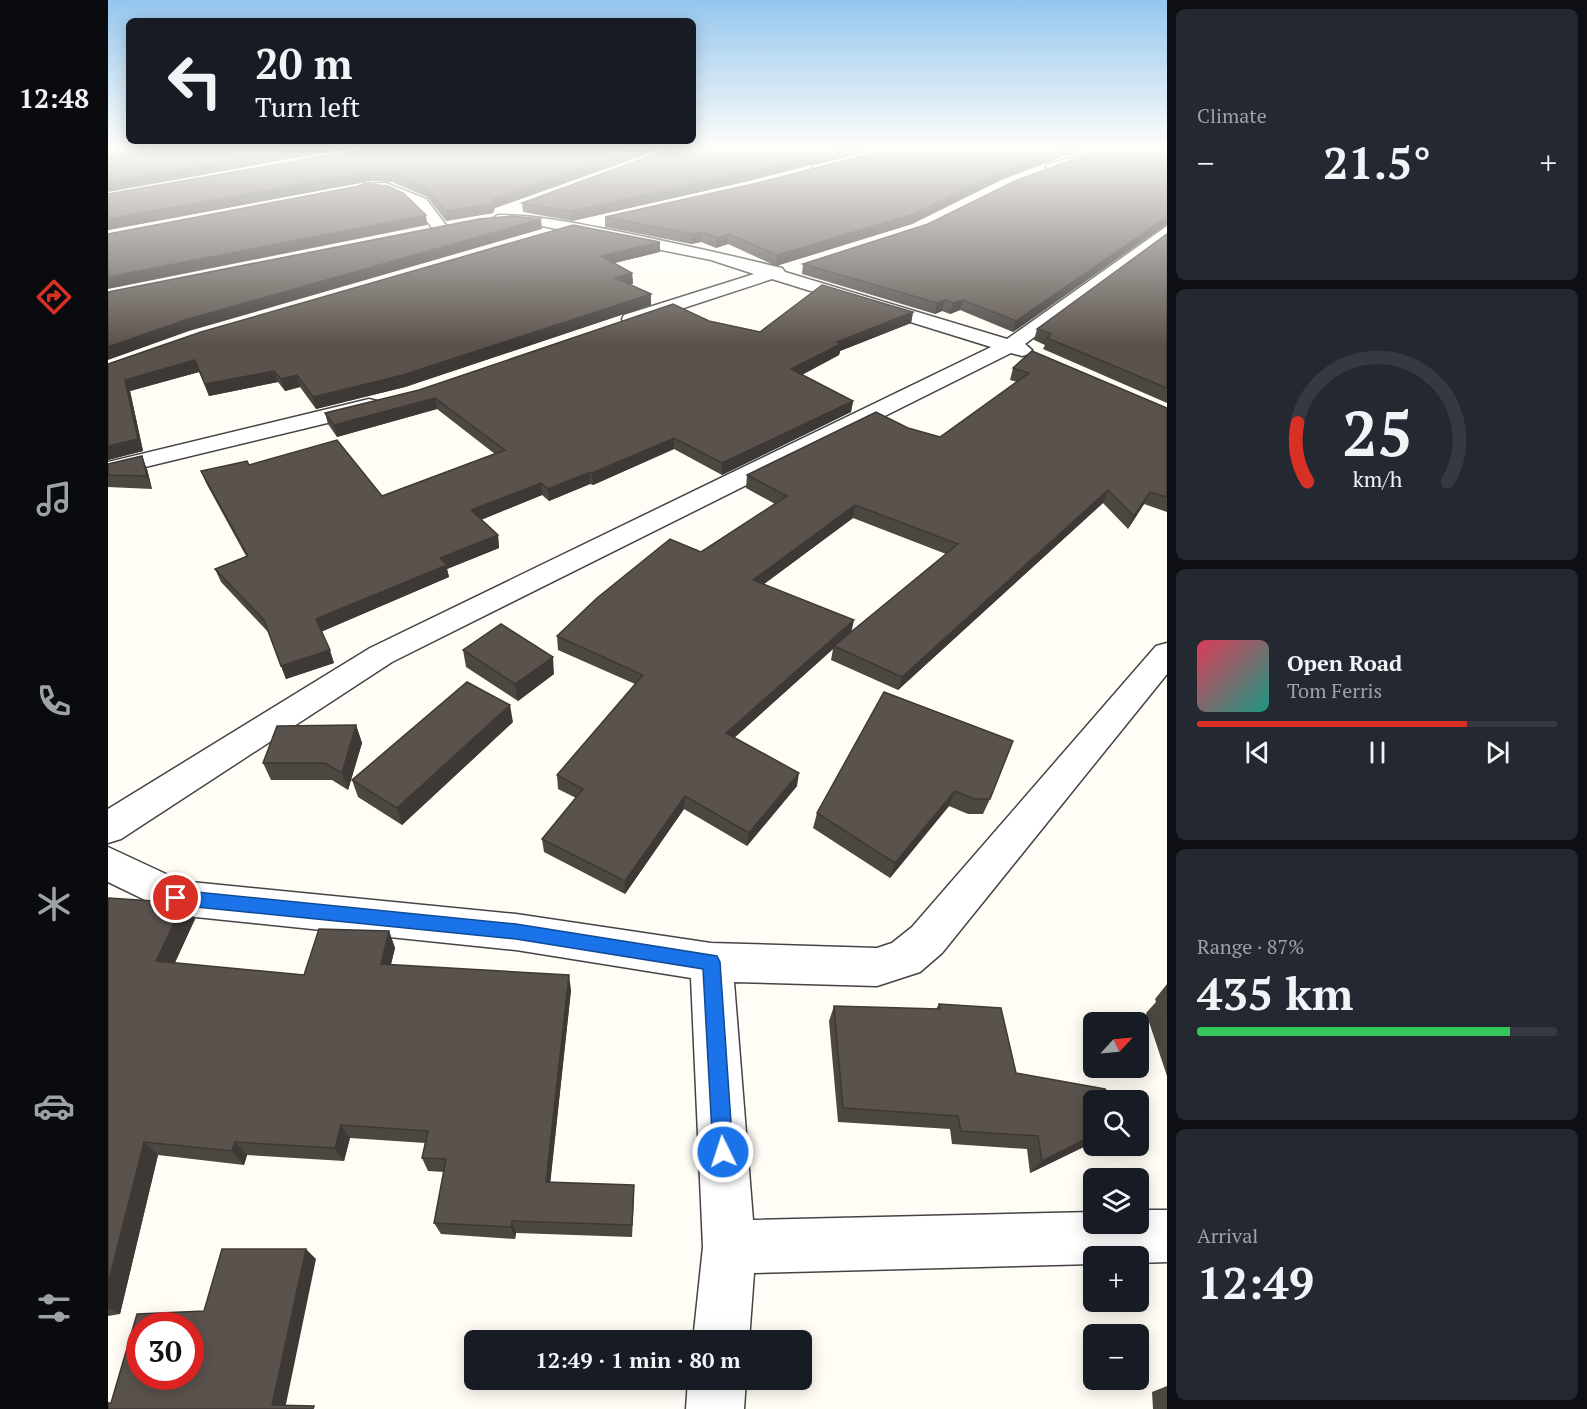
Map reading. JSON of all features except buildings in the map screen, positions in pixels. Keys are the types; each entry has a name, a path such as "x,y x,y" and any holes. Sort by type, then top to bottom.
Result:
{"street":[{"path":"426,213 433,231 461,225"},
{"path":"503,213 480,221 525,218 714,256 1011,345 1043,359"},
{"path":"540,237 608,219"},
{"path":"108,828 381,656 1011,345 1167,231"},
{"path":"607,327 796,266"},
{"path":"108,469 391,400"},
{"path":"108,863 176,898 516,932 711,962 877,968 905,958 927,940 1167,653"},
{"path":"711,962 729,1246 722,1330"},
{"path":"729,1246 1167,1236"},
{"path":"715,1409 716,1390"}],"route":[{"path":"176,898 516,932 711,962 723,1152"}]}
